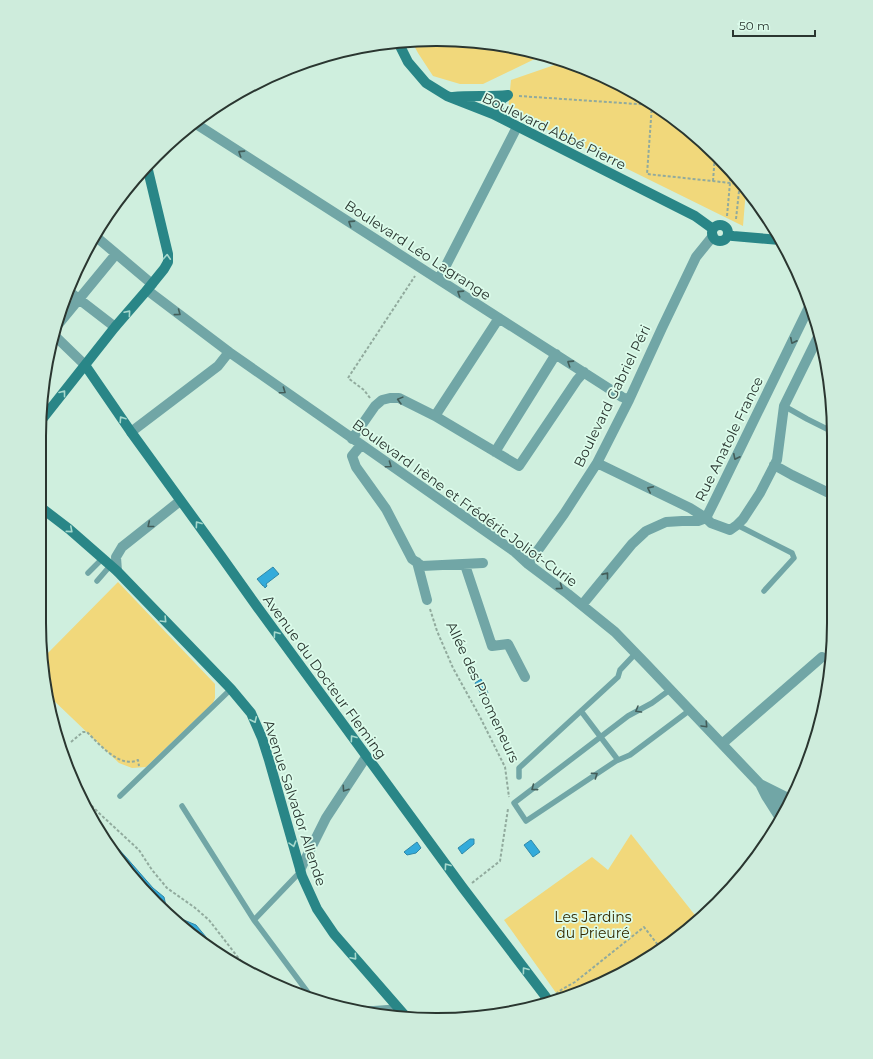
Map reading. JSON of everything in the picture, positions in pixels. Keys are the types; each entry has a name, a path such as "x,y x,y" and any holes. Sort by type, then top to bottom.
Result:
{"main road":[{"name":"Boulevard Abbé Pierre","path":"401,48 408,62 426,83 447,96 493,114 695,216 713,233"},
{"path":"451,98 467,96 494,97 508,95"},
{"path":"507,121 497,107 502,99 508,95"},
{"path":"47,413 115,327 150,287 168,262 168,254 149,173"},
{"path":"713,233 715,239 718,241 722,241 728,235 774,239"},
{"name":"Avenue du Docteur Fleming","path":"85,365 130,432 366,757 463,888 549,996"},
{"name":"Avenue Salvador Allende","path":"46,511 114,569 231,689 251,713 262,738 269,760 301,871 317,910 334,934 402,1011"}],"street":[{"name":"Boulevard Léo Lagrange","path":"200,126 420,268 629,400"},
{"path":"439,279 517,127"},
{"name":"Boulevard Gabriel Péri","path":"528,564 564,514 597,463 629,400 696,257 713,233"},
{"name":"Boulevard Irène et Frédéric Joliot-Curie","path":"99,239 150,287 229,352 515,552 528,564 582,605 615,632 671,689 760,784 766,796 785,800"},
{"path":"66,315 116,254"},
{"path":"73,294 115,327"},
{"name":"Rue Anatole France","path":"597,463 690,508 706,518 806,312"},
{"path":"435,416 500,318"},
{"path":"58,339 85,365"},
{"path":"582,605 632,544 646,531 666,522 698,521 706,518 711,523 730,530 743,519 760,493 777,460 784,406 815,342"},
{"path":"130,432 218,366 229,352"},
{"path":"495,452 556,354"},
{"path":"352,439 375,406 382,400 399,398 435,416 519,466 577,380 584,372"},
{"path":"361,445 352,456 356,467 386,508 412,559 422,566 482,563"},
{"path":"774,465 827,492"},
{"path":"102,559 122,547 180,501"},
{"path":"114,569 116,557 122,547"},
{"path":"417,562 428,600"},
{"path":"465,564 492,646 508,644 525,677"},
{"path":"722,744 822,657"},
{"path":"301,871 326,818 366,757"},
{"name":"Boulevard Irène et Frédéric Joliot-Curie","path":"760,784 785,798"},
{"path":"766,796 777,814"}],"lane":[{"path":"784,406 827,429"},
{"path":"737,525 792,553 794,558 764,591"},
{"path":"88,573 102,559"},
{"path":"97,580 114,569"},
{"path":"519,777 519,768 618,677 620,670 636,653"},
{"path":"120,796 231,689"},
{"path":"671,689 628,716 514,803 526,821 618,760 630,755 690,710"},
{"path":"581,711 618,760"},
{"path":"182,806 254,920 305,990"},
{"path":"254,920 301,871"},
{"path":"378,1008 399,1007"}],"path":[{"path":"508,95 641,104"},
{"path":"652,112 647,174 733,183"},
{"path":"713,181 714,162"},
{"path":"727,216 730,179"},
{"path":"736,219 739,190"},
{"path":"375,406 364,390 348,378 420,268"},
{"name":"Allée des Promeneurs","path":"428,600 437,631 453,668 505,767 509,800"},
{"path":"71,742 82,732 87,732 112,755 127,762 133,763 138,760 139,767"},
{"path":"91,805 139,850 152,870 167,888 194,906 209,920 241,961"},
{"path":"463,888 500,861 508,807"},
{"path":"557,994 575,982 644,927 657,944"}],"green space":[{"path":"415,47 462,47 487,49 536,59 483,84 460,84 433,76"},
{"path":"555,65 586,76 632,98 674,127 694,143 713,160 730,179 745,198 743,226 508,110 511,80"},
{"path":"118,582 215,684 215,698 213,703 146,767 132,768 119,763 54,701 49,673 47,654"},
{"name":"Les Jardins du Prieuré","path":"631,834 695,915 674,932 632,961 609,973 557,994 504,920 592,857 608,870"}],"water":[{"path":"273,567 279,574 266,584 267,586 265,588 257,579"},
{"path":"481,679 488,693 482,696 475,683"},
{"path":"470,839 474,839 474,844 462,854 458,848"},
{"path":"531,840 540,852 533,857 524,845"},
{"path":"417,842 421,848 416,853 407,855 404,852"},
{"path":"121,852 153,888 164,897 166,904 143,880"},
{"path":"184,920 196,925 206,937"}]}
